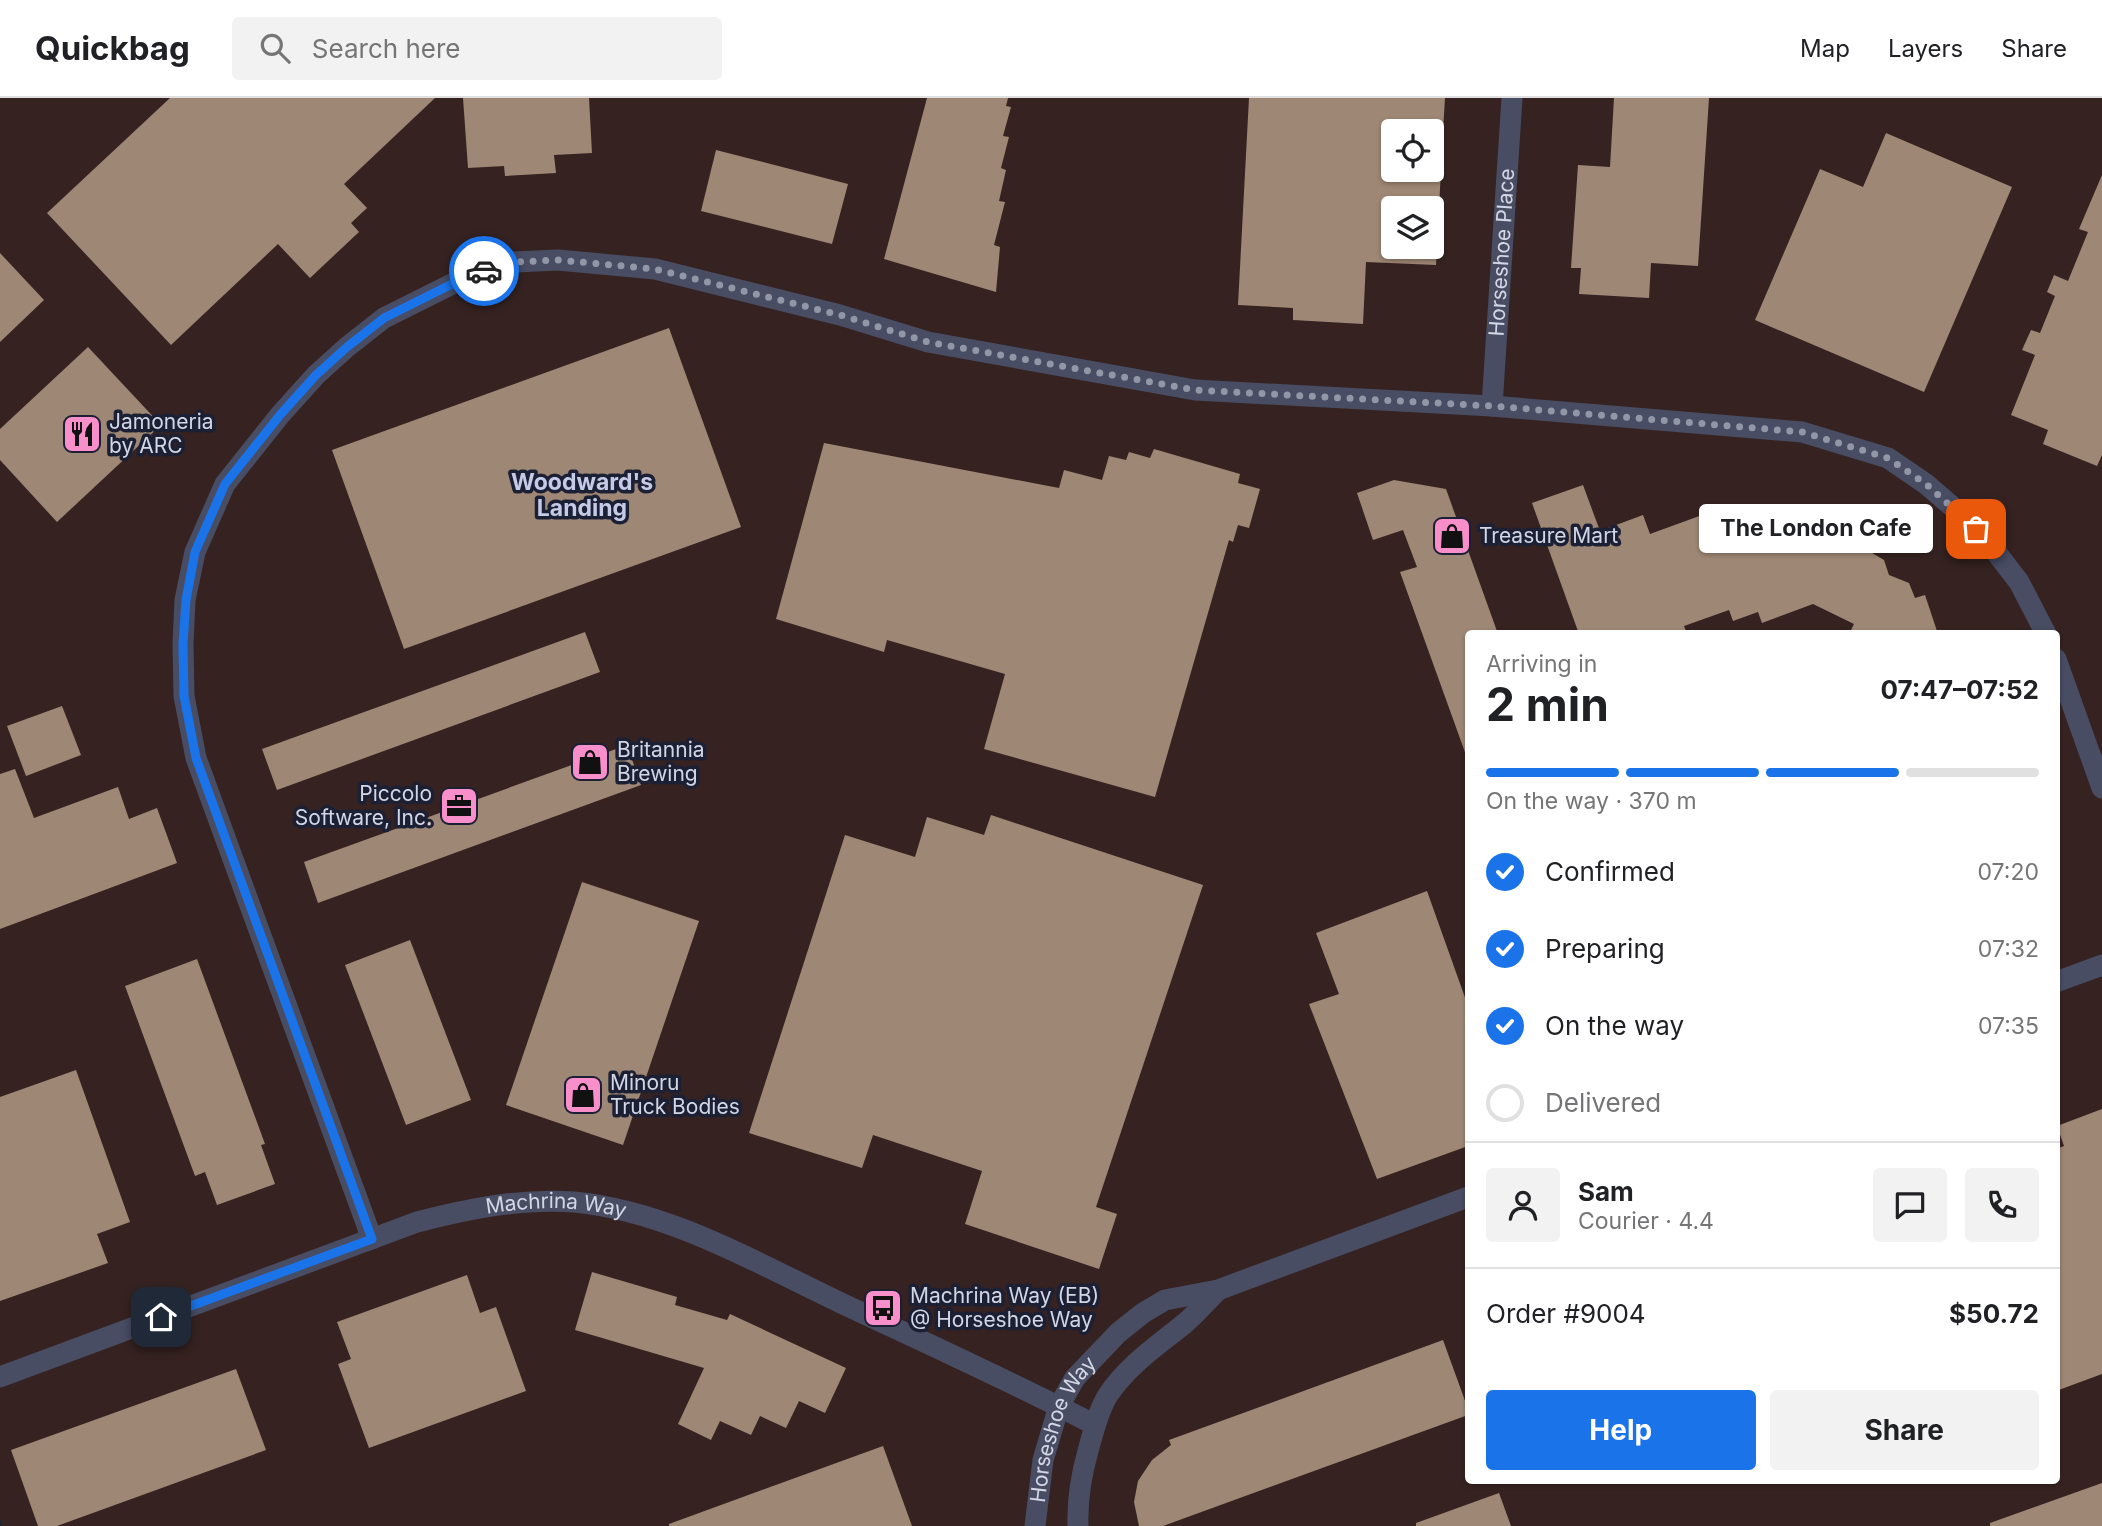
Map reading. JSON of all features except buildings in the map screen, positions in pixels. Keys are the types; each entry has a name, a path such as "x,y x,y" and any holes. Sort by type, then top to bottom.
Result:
{"street":[{"name":"Horseshoe Place","path":"1492,406 1511,98"},
{"path":"372,1239 196,758 184,696 186,600 195,552 225,484 252,448 316,375 347,347 384,318 468,276 515,262 558,260 655,269 840,315 928,342 1195,390 1492,406 1802,432 1888,458 1926,484 1989,543 2019,582 2044,630"},
{"path":"2060,670 2102,788"},
{"path":"2060,981 2102,965"},
{"name":"Horseshoe Way","path":"1035,1526 1043,1461 1059,1406 1084,1368 1118,1333 1143,1313 1166,1300 1218,1290 1465,1198"},
{"name":"Machrina Way","path":"0,1377 417,1222 470,1208 573,1202 653,1220 734,1252 1096,1425"},
{"name":"Horseshoe Way","path":"1078,1526 1077,1507 1083,1469 1107,1396 1152,1347 1185,1323 1218,1290"}],"shaded area":[{"path":"0,98 2102,98 2102,1526 2,1526"}],"way so far":[{"path":"484,271 515,262 558,260 655,269 840,315 928,342 1195,390 1492,406 1802,432 1888,458 1926,484 1976,529"}],"place":[{"name":"Jamoneria by ARC","path":"82,434"},
{"name":"The London Cafe","path":"1976,529"},
{"name":"Treasure Mart","path":"1452,536"},
{"name":"Britannia Brewing","path":"590,762"},
{"name":"Piccolo Software, Inc.","path":"459,806"},
{"name":"Minoru Truck Bodies","path":"583,1095"},
{"name":"Machrina Way (EB) @ Horseshoe Way","path":"883,1308"}],"district":[{"name":"Woodward's Landing","path":"582,495"}],"route":[{"path":"161,1317 372,1239 196,758 184,696 183,644 186,600 195,552 225,484 252,448 316,375 384,318 468,276 484,271"}]}
